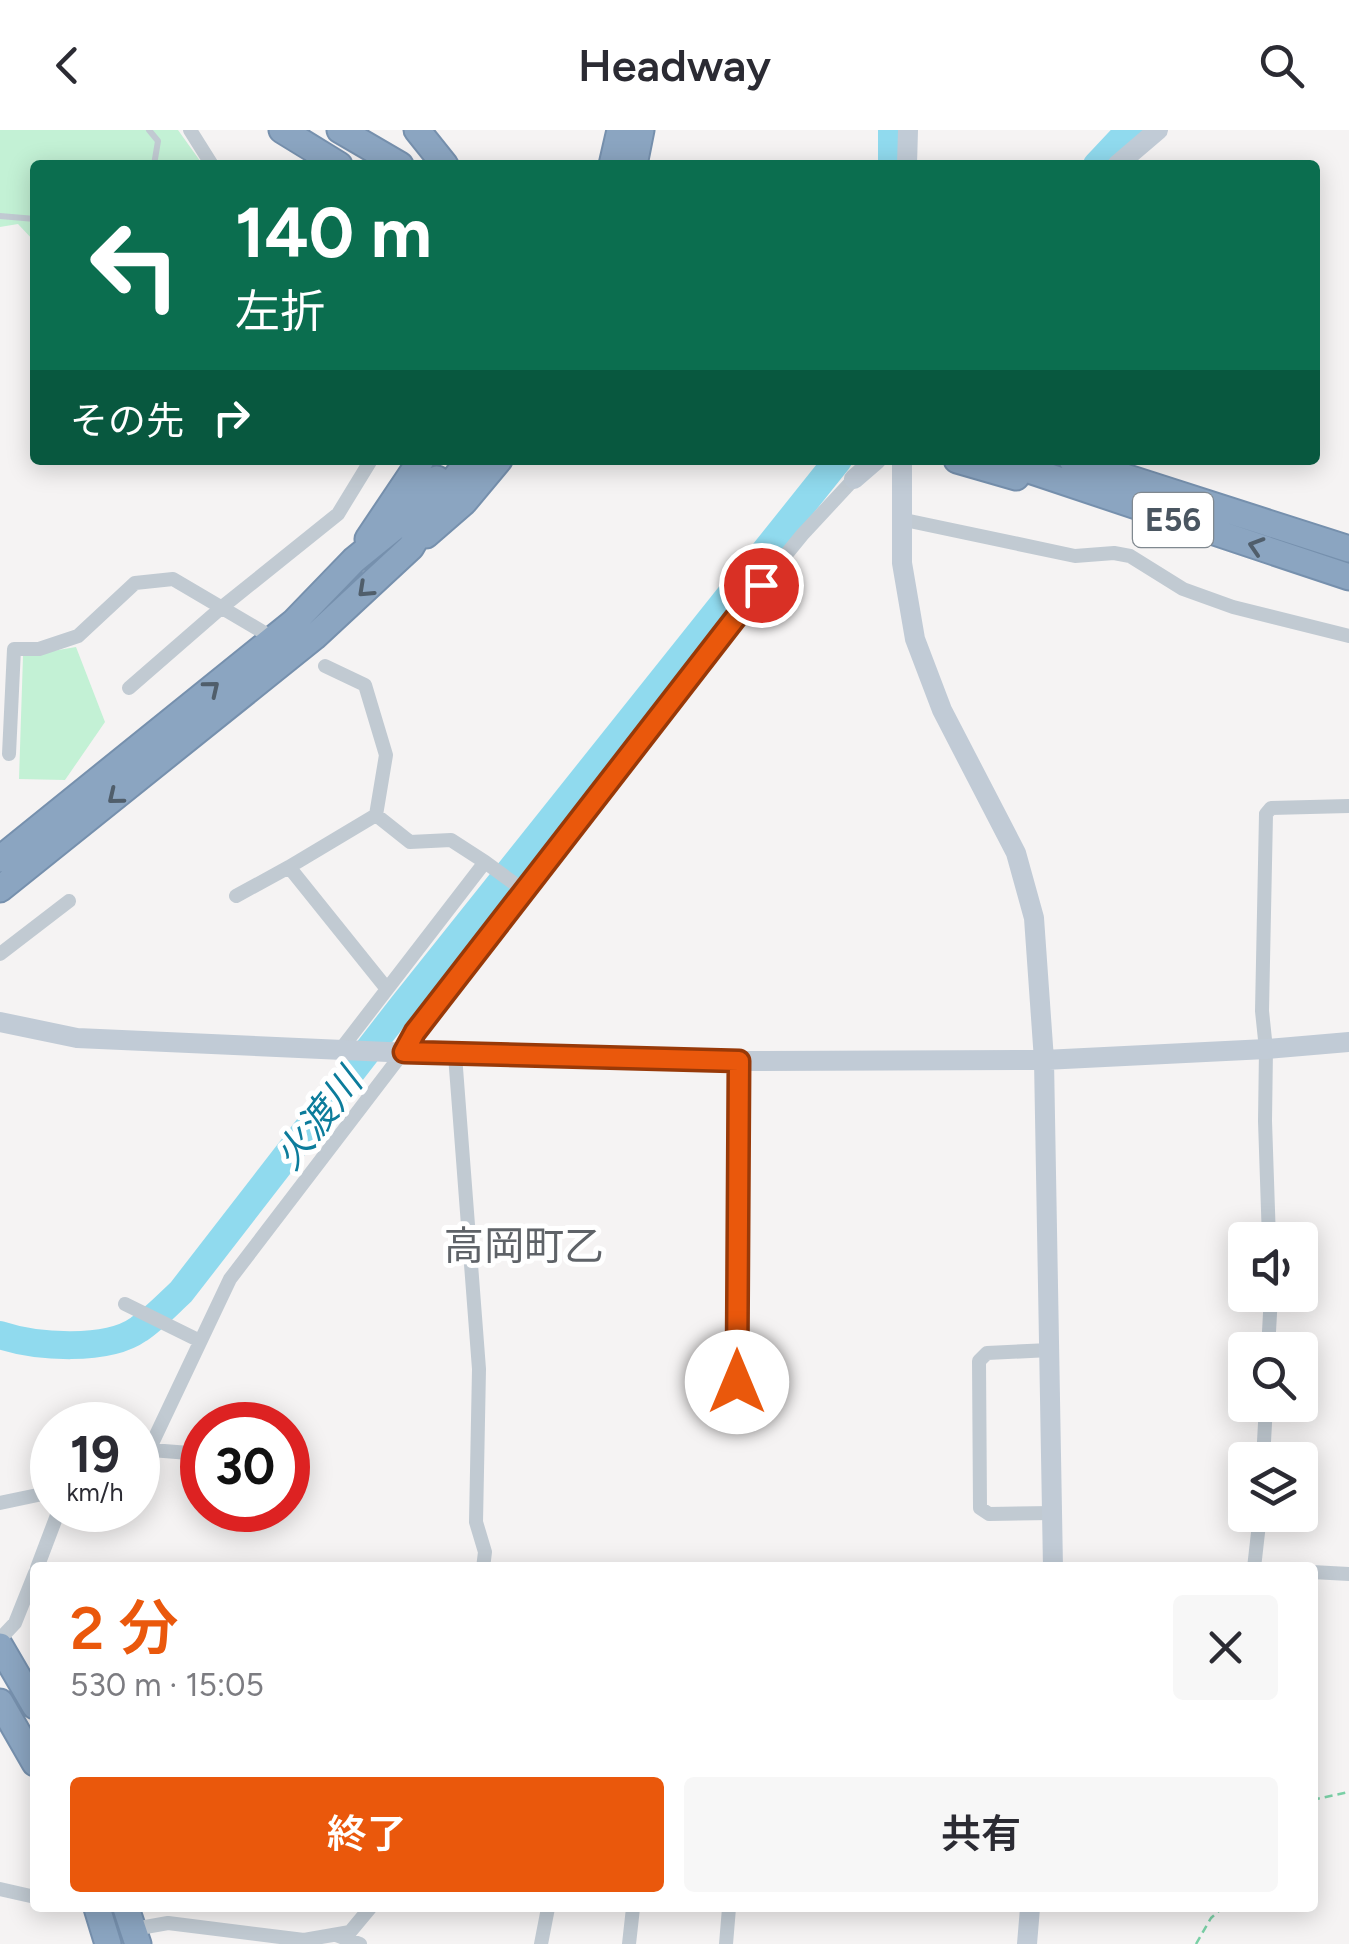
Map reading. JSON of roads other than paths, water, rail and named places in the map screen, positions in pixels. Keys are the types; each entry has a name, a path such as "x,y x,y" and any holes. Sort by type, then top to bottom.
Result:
{"highway":[{"path":"266,130 300,160"},
{"path":"282,130 331,160"},
{"path":"340,130 391,160"},
{"path":"417,130 441,160"},
{"path":"613,160 620,130"},
{"path":"635,160 641,130"},
{"path":"354,560 418,465"},
{"path":"0,859 294,622 354,560 396,526 449,465"},
{"path":"411,547 437,502 465,465"},
{"path":"0,889 314,637 464,502 495,465"},
{"path":"976,465 1113,500"},
{"name":"E56","path":"1012,465 1349,576"},
{"name":"E56","path":"1088,465 1349,549"},
{"path":"0,1642 30,1697"},
{"path":"2,1711 30,1756"},
{"path":"98,1912 108,1944"}],"street":[{"path":"190,130 209,160"},
{"path":"907,160 908,130"},
{"path":"1123,160 1158,130"},
{"path":"128,688 338,514 368,465"},
{"path":"160,1429 230,1278 522,890 741,610 802,535 870,465"},
{"path":"902,465 900,519 908,603 927,676 1007,834 1034,918 1044,1060 1053,1562"},
{"path":"900,519 1075,556 1130,556 1183,589 1233,607 1349,636"},
{"path":"9,754 14,648 39,649 78,636 135,583 172,579 263,632"},
{"path":"236,896 376,815 386,756 365,686 325,666"},
{"path":"1269,1222 1262,1012 1266,814 1271,808 1349,806"},
{"path":"376,815 410,842 452,840 522,890"},
{"path":"348,1049 387,989 489,865"},
{"path":"290,867 387,989"},
{"path":"0,954 69,901"},
{"path":"0,1022 77,1038 455,1055 739,1061 1044,1060 1266,1050 1349,1042"},
{"path":"455,1055 479,1369 476,1522 485,1552 484,1562"},
{"path":"737,1415 739,1061"},
{"path":"125,1304 198,1340"},
{"path":"1050,1350 987,1354 979,1361 980,1508 989,1514 1054,1513"},
{"path":"0,1503 30,1497"},
{"path":"39,1562 51,1532"},
{"path":"1255,1562 1258,1532"},
{"path":"1318,1572 1349,1574"},
{"path":"0,1642 15,1623 30,1585"},
{"path":"0,1889 30,1896"},
{"path":"133,1927 168,1923 304,1942 350,1932 367,1912"},
{"path":"541,1944 547,1912"},
{"path":"629,1944 633,1912"},
{"path":"726,1944 729,1912"},
{"path":"1027,1944 1030,1912"},
{"path":"336,1934 360,1944"}],"lane":[{"path":"149,130 158,142 155,160"},
{"path":"0,216 30,219"}],"waterway":[{"name":"火渡川","path":"892,130 892,160"},
{"path":"1102,160 1130,130"},
{"name":"火渡川","path":"0,1335 51,1344 109,1341 139,1329 181,1292 404,1004 834,465"}],"district":[{"name":"高岡町乙","path":"524,1246"}]}
